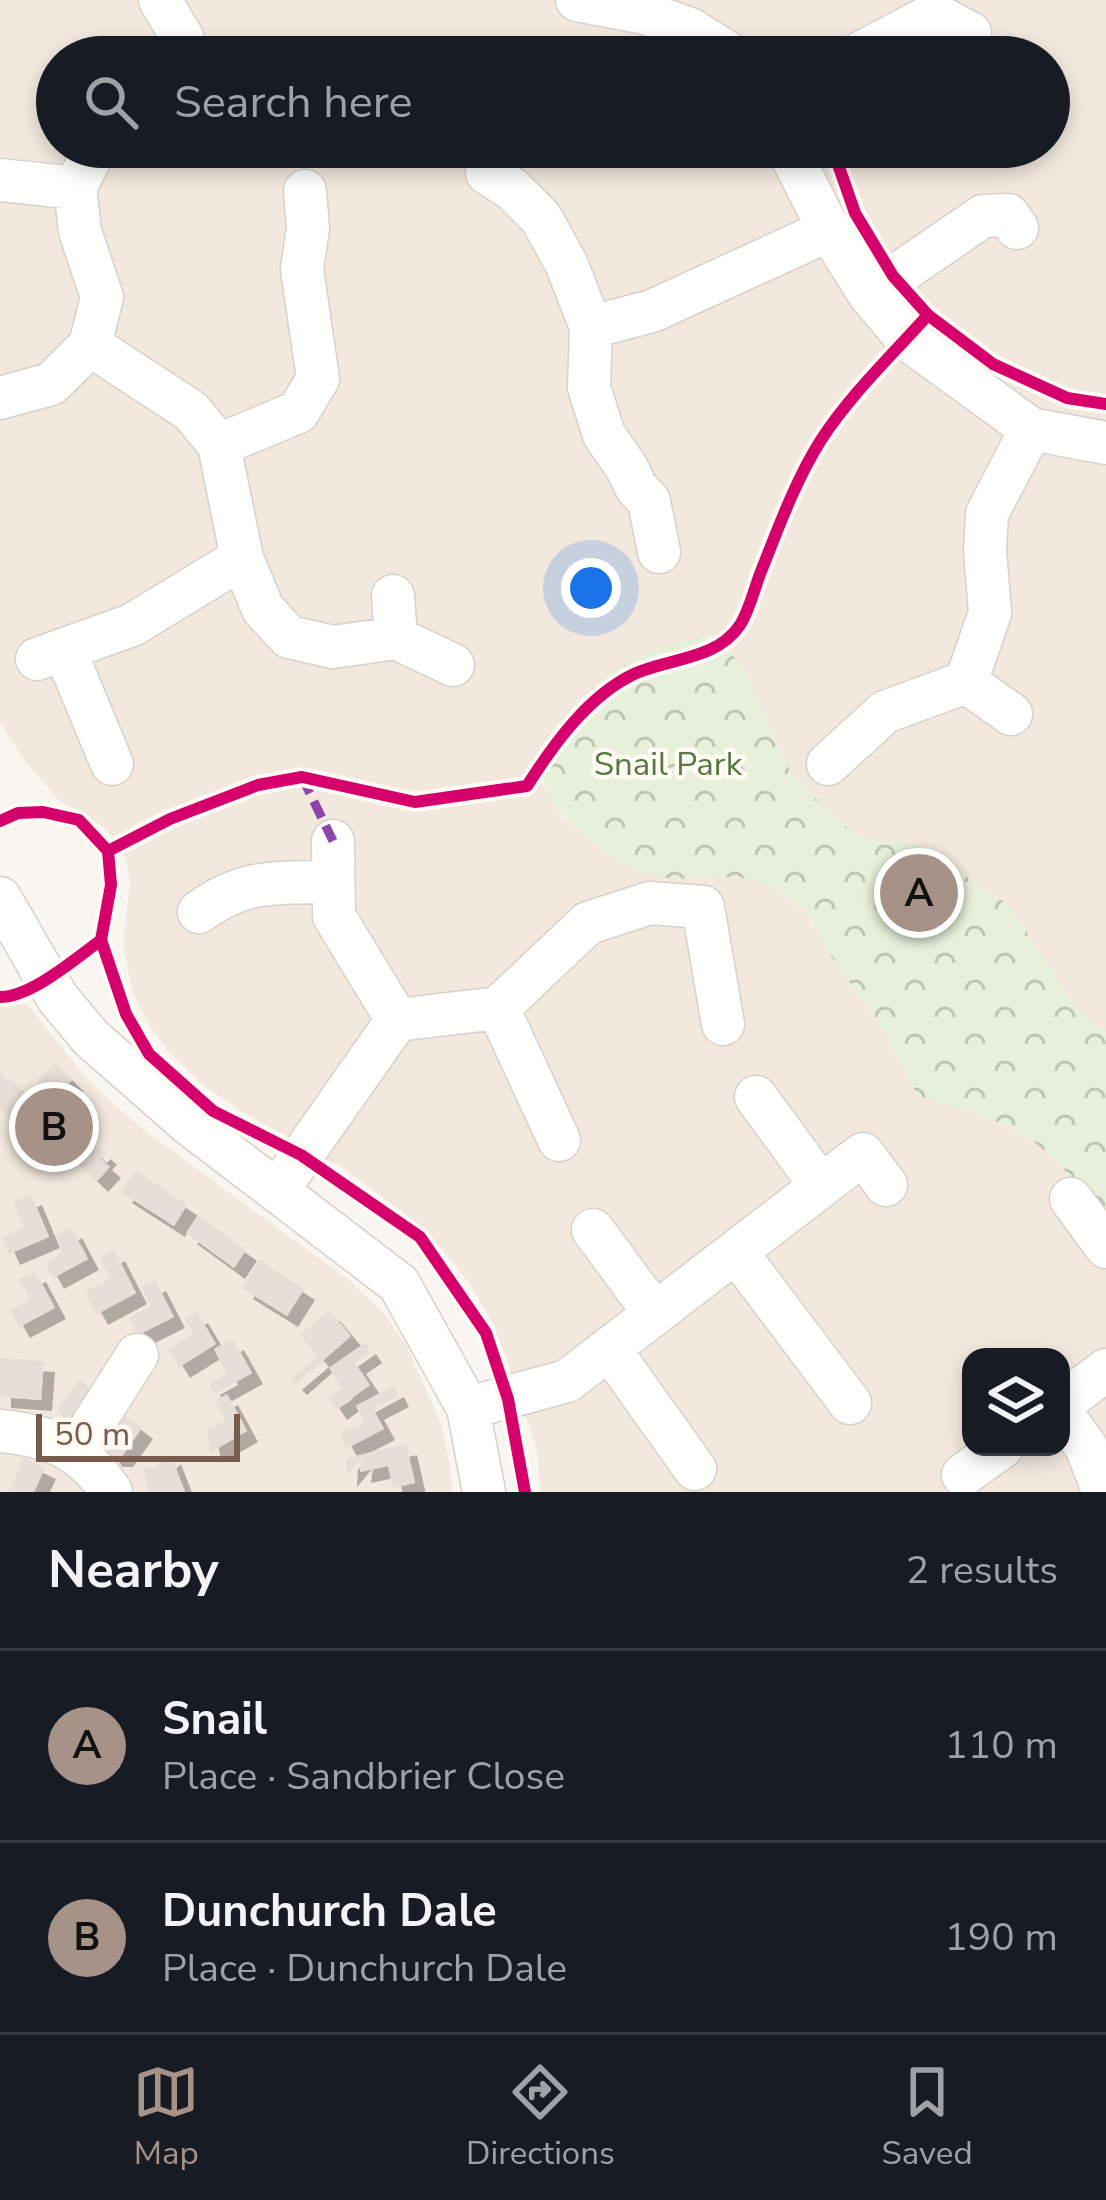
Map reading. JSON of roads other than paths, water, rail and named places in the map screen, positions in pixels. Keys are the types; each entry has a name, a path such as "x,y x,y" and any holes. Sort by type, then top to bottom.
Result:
{"street":[{"path":"160,0 181,36"},
{"path":"577,0 647,7 702,36"},
{"path":"901,36 945,16"},
{"path":"0,398 51,384 90,345 102,297 80,231 75,188 85,168"},
{"path":"798,168 869,294 907,339 1031,429 1106,443"},
{"path":"488,173 541,218 566,263 592,328 589,387 604,435 649,501 659,553"},
{"path":"0,181 75,188"},
{"path":"220,445 298,412 318,379 302,269 308,228 305,191"},
{"path":"869,294 983,216 1008,215 1017,228"},
{"path":"592,328 652,311 829,230"},
{"path":"90,345 190,411 220,445 242,558 263,609 289,637 332,647 396,638 453,665"},
{"path":"966,682 990,613 987,514 1031,429"},
{"path":"112,764 51,655 132,626 242,558"},
{"path":"393,596 396,638"},
{"path":"966,682 1011,714"},
{"path":"828,764 886,712 966,682"},
{"path":"199,912 254,884 333,862 334,916 397,1020"},
{"path":"0,898 57,997 90,1037 188,1123 399,1284 467,1408 484,1492"},
{"path":"277,1191 397,1020 498,1008 588,923 650,903 703,907 723,1024"},
{"path":"498,1008 560,1140"},
{"path":"756,1097 821,1186"},
{"path":"467,1408 567,1381 863,1154 886,1185"},
{"path":"1072,1199 1106,1247"},
{"path":"593,1229 655,1314"},
{"path":"736,1253 850,1402"},
{"path":"610,1350 695,1469"},
{"path":"76,1451 136,1354"},
{"path":"1070,1400 1106,1370"},
{"path":"1070,1422 1104,1492"},
{"path":"0,1431 28,1434 76,1451 111,1492"},
{"path":"963,1474 988,1456"}],"place":[{"name":"Snail","path":"919,893"},
{"name":"Dunchurch Dale","path":"54,1127"}],"park label":[{"name":"Snail Park","path":"668,764"}]}
